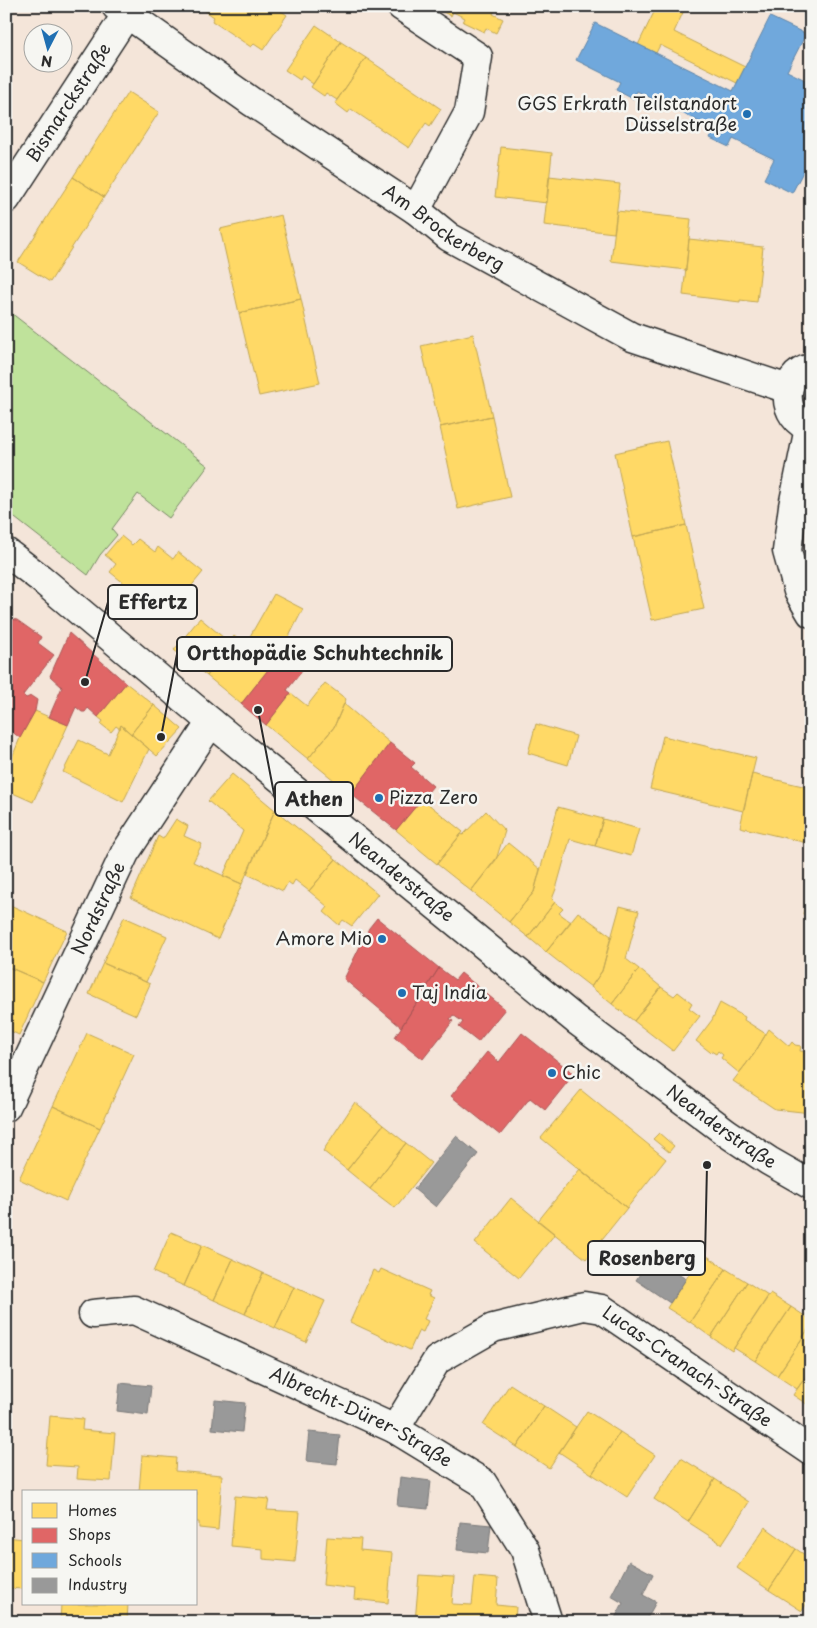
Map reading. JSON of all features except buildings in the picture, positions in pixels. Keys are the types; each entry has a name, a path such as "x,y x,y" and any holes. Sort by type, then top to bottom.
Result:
{"street":[{"path":"401,6 478,57 469,112 416,210"},
{"name":"Am Brockerberg","path":"125,9 252,102 416,210 449,237 632,337 788,389"},
{"name":"Bismarckstraße","path":"6,199 125,9"},
{"path":"811,368 799,373 792,380 788,389 787,399 793,417 800,424 810,428 792,506 787,551 798,591 811,613"},
{"name":"Neanderstraße","path":"6,552 576,1020 727,1133 769,1161 811,1185"},
{"name":"Nordstraße","path":"6,1108 125,853 211,722"},
{"name":"Lucas-Cranach-Straße","path":"395,1429 437,1360 493,1328 584,1306 602,1309 811,1451"},
{"name":"Albrecht-Dürer-Straße","path":"93,1314 134,1310 395,1429 482,1482 525,1550 548,1622"}],"green space":[{"path":"6,309 208,466 169,518 138,494 112,529 117,535 100,555 88,575 6,511"}],"place":[{"name":"GGS Erkrath Teilstandort Düsselstraße","path":"747,114"},
{"name":"Effertz","path":"85,682"},
{"name":"Athen","path":"258,710"},
{"name":"Ortthopädie Schuhtechnik","path":"161,737"},
{"name":"Pizza Zero","path":"379,798"},
{"name":"Amore Mio","path":"382,939"},
{"name":"Taj India","path":"402,993"},
{"name":"Chic","path":"552,1073"},
{"name":"Rosenberg","path":"707,1165"}]}
